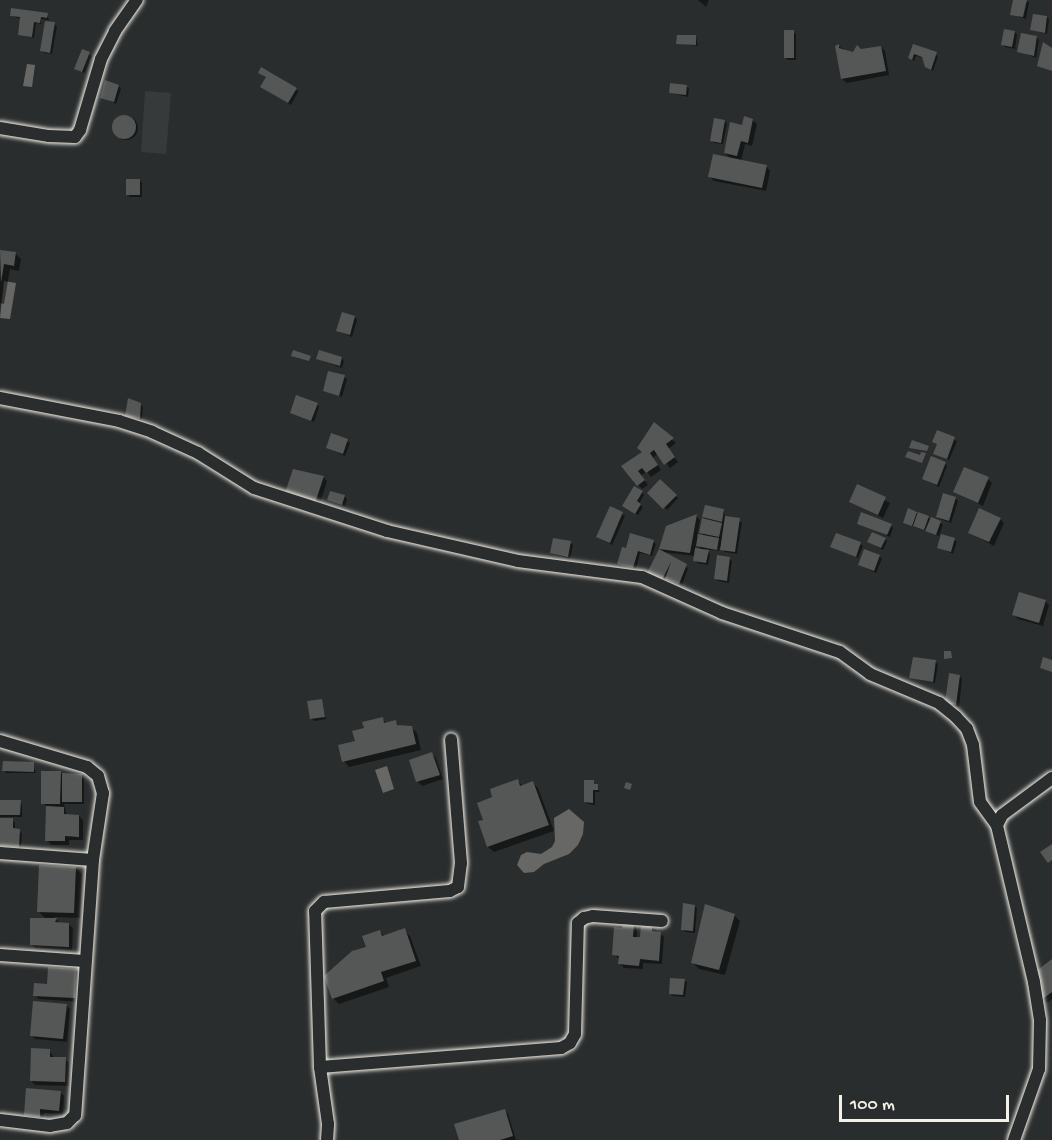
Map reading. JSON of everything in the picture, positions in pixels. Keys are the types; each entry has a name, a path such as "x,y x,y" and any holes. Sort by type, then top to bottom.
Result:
{"street":[{"path":"0,128 50,136 75,137 80,130 101,59 115,31 137,0"},
{"path":"0,398 119,421 152,432 198,453 254,488 387,531 518,561 642,577 722,613 840,652 870,674 939,703 967,729 974,745 980,802 997,825 1034,982 1040,1020 1039,1069 1014,1140"},
{"path":"327,1140 327,1111 320,1067 313,923 315,910 324,902 450,891 458,887 461,863 451,739"},
{"path":"0,741 87,766 98,776 103,793 93,860 84,961 77,1107 72,1120 50,1126 0,1120"},
{"path":"997,825 1002,815 1052,778"},
{"path":"0,853 93,860"},
{"path":"320,1067 561,1048 570,1042 575,1034 578,923 584,918 593,916 662,921"},
{"path":"0,955 84,961"}],"shaded area":[{"path":"27,64 35,65 32,87 23,86"},
{"path":"145,91 171,93 166,154 141,152"},
{"path":"4,281 16,283 10,319 0,318"},
{"path":"387,766 394,789 383,793 375,770"},
{"path":"569,809 584,822 583,834 578,845 569,854 544,864 534,872 524,873 517,865 521,855 527,852 541,854 552,847 555,841 554,818"}],"building":[{"path":"1013,0 1027,0 1023,17 1010,15"},
{"path":"11,8 48,13 47,18 41,17 40,23 34,22 32,37 18,35 20,17 10,16"},
{"path":"1033,14 1047,16 1045,33 1030,30"},
{"path":"45,21 55,22 50,53 40,51"},
{"path":"1004,29 1015,31 1012,47 1001,45"},
{"path":"784,30 794,30 794,58 784,58"},
{"path":"1021,33 1037,36 1034,56 1017,52"},
{"path":"677,35 696,35 696,45 676,44"},
{"path":"1043,42 1052,48 1052,71 1037,66"},
{"path":"839,44 839,48 853,52 857,45 861,49 881,46 886,71 841,79 835,46"},
{"path":"913,44 937,52 931,70 925,67 922,57 914,54 912,60 908,58"},
{"path":"82,49 90,52 82,72 74,69"},
{"path":"261,67 297,88 288,103 260,87 266,77 258,73"},
{"path":"105,80 119,85 114,102 100,98"},
{"path":"670,83 687,85 686,95 669,93"},
{"path":"119,115 129,115 136,122 136,132 129,139 119,139 112,132 112,122"},
{"path":"744,116 753,119 748,143 741,141 737,156 724,153 730,122 742,125"},
{"path":"714,118 725,120 721,143 710,141"},
{"path":"713,154 767,165 762,188 708,177"},
{"path":"126,179 140,179 140,195 126,195"},
{"path":"0,250 16,252 14,266 4,264 1,283"},
{"path":"342,312 355,316 350,335 336,331"},
{"path":"293,350 311,356 309,361 291,356"},
{"path":"319,350 342,357 340,366 316,359"},
{"path":"328,371 345,375 339,396 323,391"},
{"path":"296,395 318,403 311,421 290,413"},
{"path":"128,398 141,403 140,419 125,416"},
{"path":"654,422 674,438 666,444 675,457 664,465 654,450 650,453 658,465 646,473 642,468 638,471 645,480 637,486 621,466 642,452 637,448"},
{"path":"937,430 955,437 947,459 933,454 937,444 932,442"},
{"path":"331,433 348,439 343,454 326,448"},
{"path":"912,440 929,446 927,451 909,448"},
{"path":"908,451 920,455 921,452 926,453 922,463 905,457"},
{"path":"931,456 946,462 937,485 922,479"},
{"path":"964,467 989,477 978,503 953,492"},
{"path":"293,469 324,476 315,503 285,493"},
{"path":"660,479 677,495 663,509 647,493"},
{"path":"857,484 886,497 878,515 849,502"},
{"path":"634,486 643,491 637,501 641,504 635,514 622,506"},
{"path":"330,491 345,495 342,505 327,500"},
{"path":"943,493 956,497 949,521 936,517"},
{"path":"705,505 724,509 722,522 702,517"},
{"path":"610,506 623,512 610,543 596,537"},
{"path":"908,508 917,512 912,526 903,523"},
{"path":"979,508 1001,518 989,542 968,533"},
{"path":"861,512 892,524 887,535 857,524"},
{"path":"918,512 929,516 924,530 913,526"},
{"path":"697,514 690,553 659,549 666,526"},
{"path":"725,516 740,518 735,552 720,550"},
{"path":"931,517 941,521 936,535 925,531"},
{"path":"702,518 722,523 719,537 699,533"},
{"path":"872,532 886,538 881,548 867,542"},
{"path":"630,533 654,540 650,555 638,551 633,568 617,564 622,547 626,548"},
{"path":"836,533 861,542 856,557 830,547"},
{"path":"698,534 719,538 717,550 696,546"},
{"path":"941,534 955,538 951,552 937,548"},
{"path":"553,538 571,541 568,557 550,553"},
{"path":"695,548 709,550 706,563 693,561"},
{"path":"659,549 687,564 679,584 665,579 671,562 662,580 647,573"},
{"path":"864,549 880,555 874,571 858,565"},
{"path":"717,555 730,557 727,581 714,579"},
{"path":"1019,592 1046,600 1039,623 1012,615"},
{"path":"944,651 951,651 952,658 944,659"},
{"path":"913,657 936,660 933,682 909,678"},
{"path":"1043,657 1052,660 1052,672 1040,668"},
{"path":"949,673 960,675 956,705 945,703"},
{"path":"322,699 325,717 310,719 307,701"},
{"path":"383,717 384,723 396,720 397,725 412,726 416,744 342,762 338,745 355,741 352,731 364,728 362,722"},
{"path":"432,752 440,775 416,782 409,760"},
{"path":"3,761 34,762 34,772 2,771"},
{"path":"41,771 61,771 60,804 41,804"},
{"path":"62,773 82,774 82,802 62,802"},
{"path":"518,779 520,786 533,781 549,825 487,847 478,821 483,820 477,803 492,797 490,789"},
{"path":"584,780 594,780 594,784 598,784 598,790 593,790 593,803 584,802"},
{"path":"626,782 632,784 630,790 624,788"},
{"path":"0,800 21,800 20,815 0,815"},
{"path":"46,806 64,807 64,814 79,815 79,837 65,836 65,841 45,841"},
{"path":"0,818 13,818 13,828 20,829 19,847 0,846"},
{"path":"1052,844 1052,860 1048,863 1040,852"},
{"path":"39,865 76,867 74,913 37,912"},
{"path":"683,903 695,905 693,931 681,930"},
{"path":"705,904 735,914 719,970 691,963"},
{"path":"30,918 57,918 55,922 69,923 69,947 30,945"},
{"path":"622,922 634,923 633,937 640,937 641,924 652,925 652,931 661,932 659,961 640,959 639,966 618,964 619,956 612,955 614,927 622,928"},
{"path":"405,928 416,961 381,972 384,981 332,999 324,976 352,951 366,947 362,936 380,930 382,936"},
{"path":"1052,959 1052,992 1041,1000 1035,972"},
{"path":"48,967 76,969 75,998 33,996 34,983 47,984"},
{"path":"670,978 685,979 683,995 669,994"},
{"path":"33,1001 67,1004 63,1039 30,1036"},
{"path":"31,1048 50,1049 50,1057 66,1057 65,1082 30,1081"},
{"path":"26,1088 61,1091 59,1111 40,1109 40,1117 24,1115"},
{"path":"505,1109 513,1136 500,1140 459,1140 454,1124"}]}
